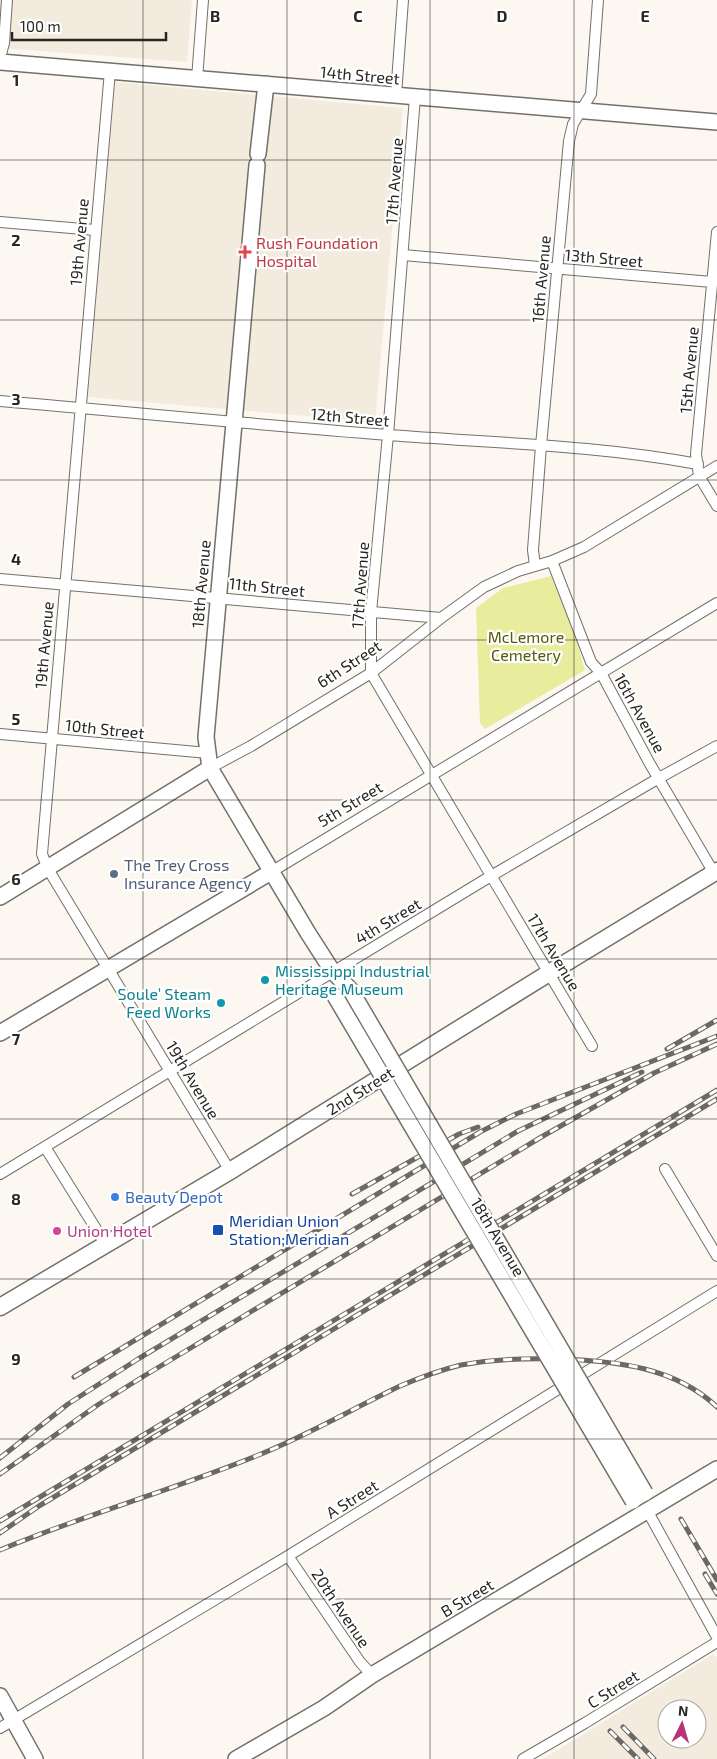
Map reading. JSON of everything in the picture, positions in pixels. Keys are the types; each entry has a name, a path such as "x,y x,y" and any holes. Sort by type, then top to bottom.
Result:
{"main road":[{"name":"2nd Street","path":"0,1306 230,1171 716,872"}],"street":[{"path":"0,60 4,43 7,0"},
{"path":"197,78 203,0"},
{"path":"396,95 402,0"},
{"name":"16th Avenue","path":"535,566 533,550 541,446 569,141 573,124 591,94 598,0"},
{"name":"14th Street","path":"0,60 717,122"},
{"name":"19th Avenue","path":"110,71 42,854 48,869 230,1171"},
{"name":"18th Avenue","path":"266,84 257,160 233,421 206,737 209,760 271,872 333,972 350,988 639,1497"},
{"name":"17th Avenue","path":"415,97 388,435 371,612 371,673 592,1046"},
{"path":"0,222 95,230"},
{"name":"15th Avenue","path":"717,232 696,454 699,476 717,506"},
{"name":"13th Street","path":"403,255 712,282"},
{"name":"12th Street","path":"0,401 388,435 541,446 666,458 698,464"},
{"name":"6th Street","path":"0,898 48,869 209,760 251,746 371,673 441,618 492,583 518,571 568,556 717,466"},
{"name":"16th Avenue","path":"552,561 591,662 600,673 659,778 716,872"},
{"name":"11th Street","path":"0,579 441,618"},
{"name":"5th Street","path":"0,1033 432,776 717,603"},
{"name":"10th Street","path":"0,734 52,738 209,760"},
{"name":"4th Street","path":"0,1174 491,876 717,746"},
{"path":"0,887 16,888"},
{"name":"18th Avenue","path":"333,972 335,996 648,1512 717,1637"},
{"path":"44,1147 106,1245"},
{"path":"665,1169 717,1256"},
{"name":"A Street","path":"7,1724 288,1556 717,1291"},
{"name":"B Street","path":"236,1759 324,1708 372,1675 648,1512 717,1469"},
{"name":"20th Avenue","path":"288,1556 360,1662 372,1675"},
{"name":"C Street","path":"523,1759 717,1642"},
{"path":"1,1698 7,1724 34,1759"}],"shaded area":[{"path":"0,0 192,0 187,62 0,48"},
{"name":"Rush Foundation Hospital","path":"115,82 403,108 375,422 88,397"},
{"path":"713,1654 717,1657 717,1759 543,1759"}],"green space":[{"name":"McLemore Cemetery","path":"551,576 576,639 585,670 485,729 480,723 476,608 503,588"}],"railway":[{"path":"667,1049 717,1020"},
{"path":"74,1377 480,1132 516,1114 717,1036"},
{"path":"0,1474 99,1404 543,1136 654,1073 717,1044"},
{"path":"0,1458 68,1404 138,1359 518,1131 642,1072"},
{"path":"0,1521 717,1090"},
{"path":"0,1533 39,1506 717,1099"},
{"path":"352,1194 459,1134 478,1127"},
{"path":"0,1550 256,1456 311,1431 400,1386 430,1374 461,1365 498,1360 535,1359 581,1360 623,1365 644,1369 683,1383 717,1407"},
{"path":"681,1519 717,1580"},
{"path":"705,1574 717,1594"},
{"path":"623,1727 654,1759"},
{"path":"610,1731 638,1759"}],"place":[{"name":"Rush Foundation Hospital","path":"245,252"},
{"name":"The Trey Cross Insurance Agency","path":"114,874"},
{"name":"Mississippi Industrial Heritage Museum","path":"265,980"},
{"name":"Soule’ Steam Feed Works","path":"221,1003"},
{"name":"Beauty Depot","path":"115,1197"},
{"name":"Meridian Union Station;Meridian","path":"218,1230"},
{"name":"Union Hotel","path":"57,1231"}]}
